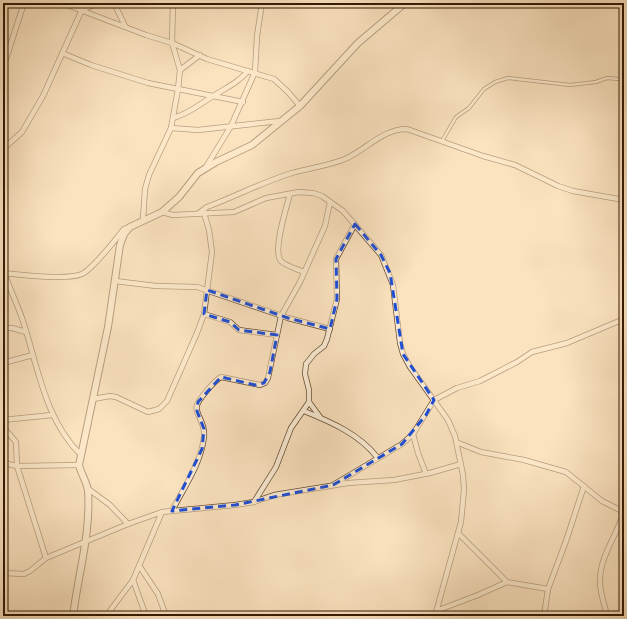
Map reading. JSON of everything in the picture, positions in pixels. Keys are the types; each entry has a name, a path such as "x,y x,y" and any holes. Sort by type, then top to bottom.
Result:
{"street":[{"path":"3,68 24,3"},
{"path":"62,3 146,35 172,43 200,55 274,79 300,106"},
{"path":"3,149 22,132 43,96 85,3"},
{"path":"82,10 98,3"},
{"path":"114,3 125,26"},
{"path":"143,219 145,189 149,175 171,128 178,89 180,70 172,43 172,4 167,3"},
{"path":"205,168 231,126 243,102 255,72 257,36 262,3"},
{"path":"81,455 67,441 52,415 26,332 4,271 61,276 83,274 92,266 124,229 143,219 162,212 179,197 195,177 205,168 252,145 300,106 358,43 403,4"},
{"path":"62,53 148,83 243,102"},
{"path":"180,70 200,55"},
{"path":"173,118 198,108 214,95 238,82 248,71"},
{"path":"171,128 198,130 280,121"},
{"path":"198,214 207,207 291,173 344,160 360,152 383,136 399,129 407,129 483,156 516,165 558,186 573,191 624,200"},
{"path":"162,212 173,215 238,211 266,198 299,192 313,193 343,211 381,255 390,273 393,285 400,343 403,354 410,367 448,420 456,442 460,464 464,475 461,522 436,613"},
{"path":"290,194 280,232 279,257 283,262 304,272"},
{"path":"172,511 198,461 202,449 204,429 203,422 197,412 198,402 221,377 255,385 265,383 272,367 281,316 304,272 325,226 330,202"},
{"path":"92,399 110,396 124,400 145,412 154,412 159,409 170,397 180,369 198,333 204,314 212,252 209,230 204,213"},
{"path":"254,502 276,467 290,428 304,411 309,402 309,390 305,374 306,364 314,354 324,346 330,329 337,299 336,259 355,224"},
{"path":"128,524 110,505 87,488 80,474 79,465 108,327 120,245 124,234 130,227"},
{"path":"115,281 156,286 197,287 281,316 330,329"},
{"path":"204,314 230,322 239,330 277,335"},
{"path":"333,485 402,444 413,434 434,400 457,388 480,381 517,362 532,352 567,343 624,319"},
{"path":"3,328 12,328 26,332"},
{"path":"3,363 33,355"},
{"path":"309,402 320,418"},
{"path":"304,411 320,418 364,443 377,458"},
{"path":"3,420 52,415"},
{"path":"3,427 12,435 16,442 17,466 46,558"},
{"path":"413,434 418,454 426,474"},
{"path":"456,442 481,452 524,460 566,472 602,501 624,512 605,559 600,580 600,590 607,616"},
{"path":"3,463 17,466 79,465"},
{"path":"3,572 24,574 46,558 128,524 162,512 213,508 254,502 274,495 333,485 394,480 426,474 460,464"},
{"path":"544,616 548,589 584,486"},
{"path":"73,616 85,542 87,488"},
{"path":"106,616 133,580 140,567 162,512"},
{"path":"458,533 507,582"},
{"path":"140,567 158,594 166,616"},
{"path":"133,580 146,616"},
{"path":"436,613 507,582 548,589"}],"lane":[{"path":"442,142 456,117 468,108 484,89 501,80 508,78 570,84 596,82 606,78 619,79 624,77"}],"highlighted area":[{"path":"355,224 381,255 390,273 403,354 434,400 426,415 402,444 333,485 235,505 172,511 202,449 204,429 197,411 198,402 221,377 255,385 264,383 270,372 277,335 239,330 230,322 204,314 207,290 288,318 330,329 337,299 336,259"}]}
